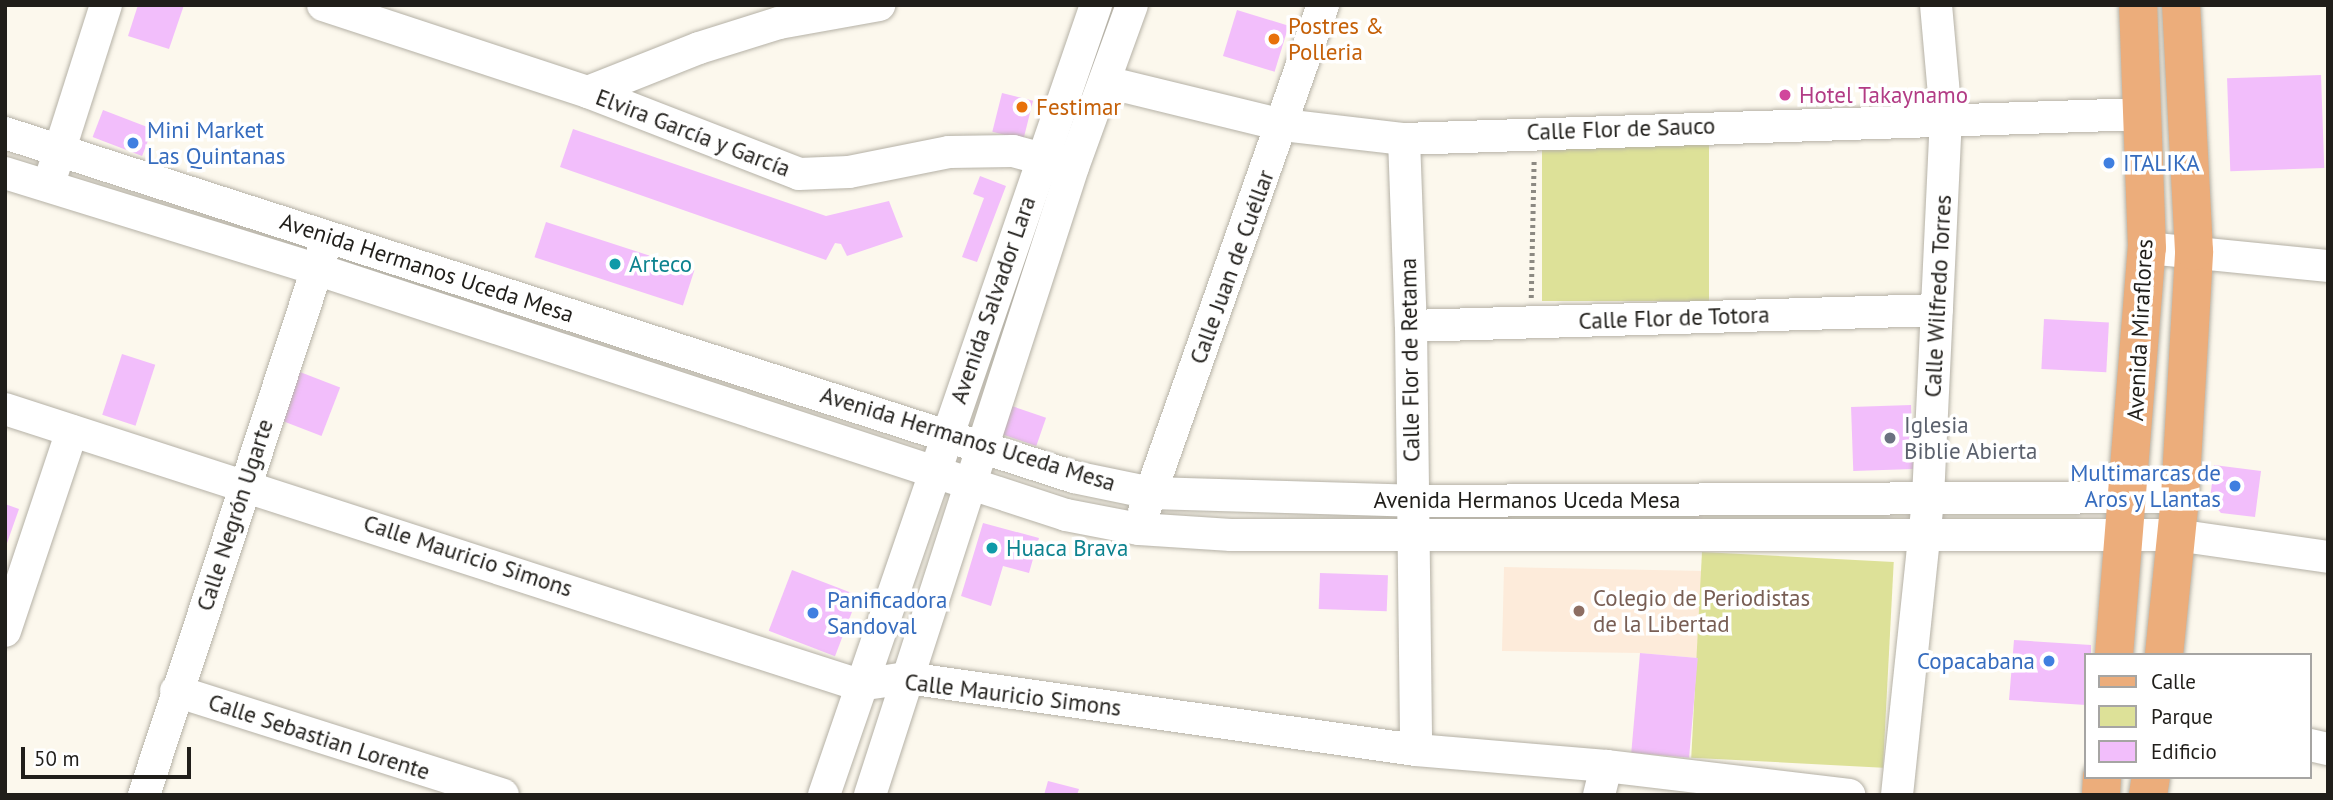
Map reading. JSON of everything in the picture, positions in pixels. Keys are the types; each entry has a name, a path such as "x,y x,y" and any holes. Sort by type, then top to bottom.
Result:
{"main road":[{"name":"Avenida Miraflores","path":"2114,653 2147,247 2138,5"},
{"path":"2164,653 2180,496 2194,251 2181,5"}],"street":[{"path":"47,187 106,5"},
{"path":"588,92 699,48 779,23 879,5"},
{"name":"Avenida Salvador Lara","path":"824,795 932,471 1096,5"},
{"name":"Avenida Salvador Lara","path":"870,795 1073,167 1132,5"},
{"name":"Calle Juan de Cuéllar","path":"1139,529 1323,5"},
{"name":"Calle Wilfredo Torres","path":"1897,795 1928,498 1947,117 1937,5"},
{"name":"Elvira García y García","path":"325,6 588,92 799,174 849,172 949,152 1013,151 1073,167"},
{"name":"Calle Flor de Sauco","path":"1106,82 1283,125 1404,139 1947,117 2142,114"},
{"name":"Avenida Hermanos Uceda Mesa","path":"5,133 1074,477 1151,492 1413,501 1928,498 2127,517 2176,535 2328,557"},
{"name":"Calle Flor de Retama","path":"1404,139 1411,326 1416,750"},
{"name":"Avenida Hermanos Uceda Mesa","path":"5,173 316,269 1066,515 1139,529 1231,535 1924,536 2127,517 2180,496"},
{"name":"Calle Negrón Ugarte","path":"144,795 327,236"},
{"path":"2147,247 2328,266"},
{"name":"Calle Flor de Totora","path":"1411,326 1937,310"},
{"path":"674,387 686,351"},
{"name":"Calle Mauricio Simons","path":"5,409 245,483 859,685 907,678 1416,750 1602,780 1849,795"},
{"path":"5,631 11,593 72,431"},
{"name":"Calle Sebastian Lorente","path":"176,691 503,795"}],"path":[{"path":"1530,323 1535,132"}],"shaded area":[{"name":"Colegio de Periodistas de la Libertad","path":"1504,567 1705,571 1698,658 1640,653 1502,651"}],"green space":[{"path":"1542,138 1709,138 1709,301 1542,301"},
{"path":"1702,552 1894,562 1883,768 1691,758"}],"building":[{"path":"138,5 184,5 169,49 128,36"},
{"path":"1237,10 1289,26 1275,72 1223,56"},
{"path":"2321,75 2324,168 2230,171 2227,78"},
{"path":"1002,93 1033,101 1023,140 992,132"},
{"path":"103,110 152,129 142,156 93,137"},
{"path":"573,129 826,216 889,201 903,237 847,256 841,244 835,243 826,260 560,167"},
{"path":"980,176 1006,186 977,262 962,257 984,198 973,194"},
{"name":"Arteco","path":"546,222 694,270 683,305 535,257"},
{"path":"2044,319 2109,322 2106,372 2041,369"},
{"path":"122,354 155,365 136,426 102,415"},
{"path":"300,372 340,387 322,436 281,421"},
{"name":"Iglesia Biblie Abierta","path":"1911,405 1913,469 1853,471 1851,407"},
{"path":"1012,406 1046,418 1036,446 1002,434"},
{"name":"Multimarcas de Aros y Llantas","path":"2214,465 2261,471 2255,517 2221,513 2210,500"},
{"path":"5,504 19,509 6,546 5,546"},
{"name":"Huaca Brava","path":"983,523 1039,538 1029,573 1003,566 991,606 961,596"},
{"name":"Panificadora Sandoval","path":"792,570 858,595 835,656 769,631"},
{"path":"1320,573 1388,575 1387,611 1319,609"},
{"path":"2014,640 2091,645 2091,653 2084,653 2084,705 2009,700"},
{"path":"1640,653 1698,658 1689,758 1631,753"},
{"path":"1048,781 1079,789 1077,795 1044,795"}],"place":[{"name":"Postres & Polleria","path":"1274,39"},
{"name":"Hotel Takaynamo","path":"1785,95"},
{"name":"Festimar","path":"1022,107"},
{"name":"Mini Market Las Quintanas","path":"133,143"},
{"name":"ITALIKA","path":"2109,163"},
{"name":"Arteco","path":"615,264"},
{"name":"Iglesia Biblie Abierta","path":"1890,438"},
{"name":"Multimarcas de Aros y Llantas","path":"2235,486"},
{"name":"Huaca Brava","path":"992,548"},
{"name":"Colegio de Periodistas de la Libertad","path":"1579,611"},
{"name":"Panificadora Sandoval","path":"813,613"},
{"name":"Copacabana","path":"2049,661"}]}
